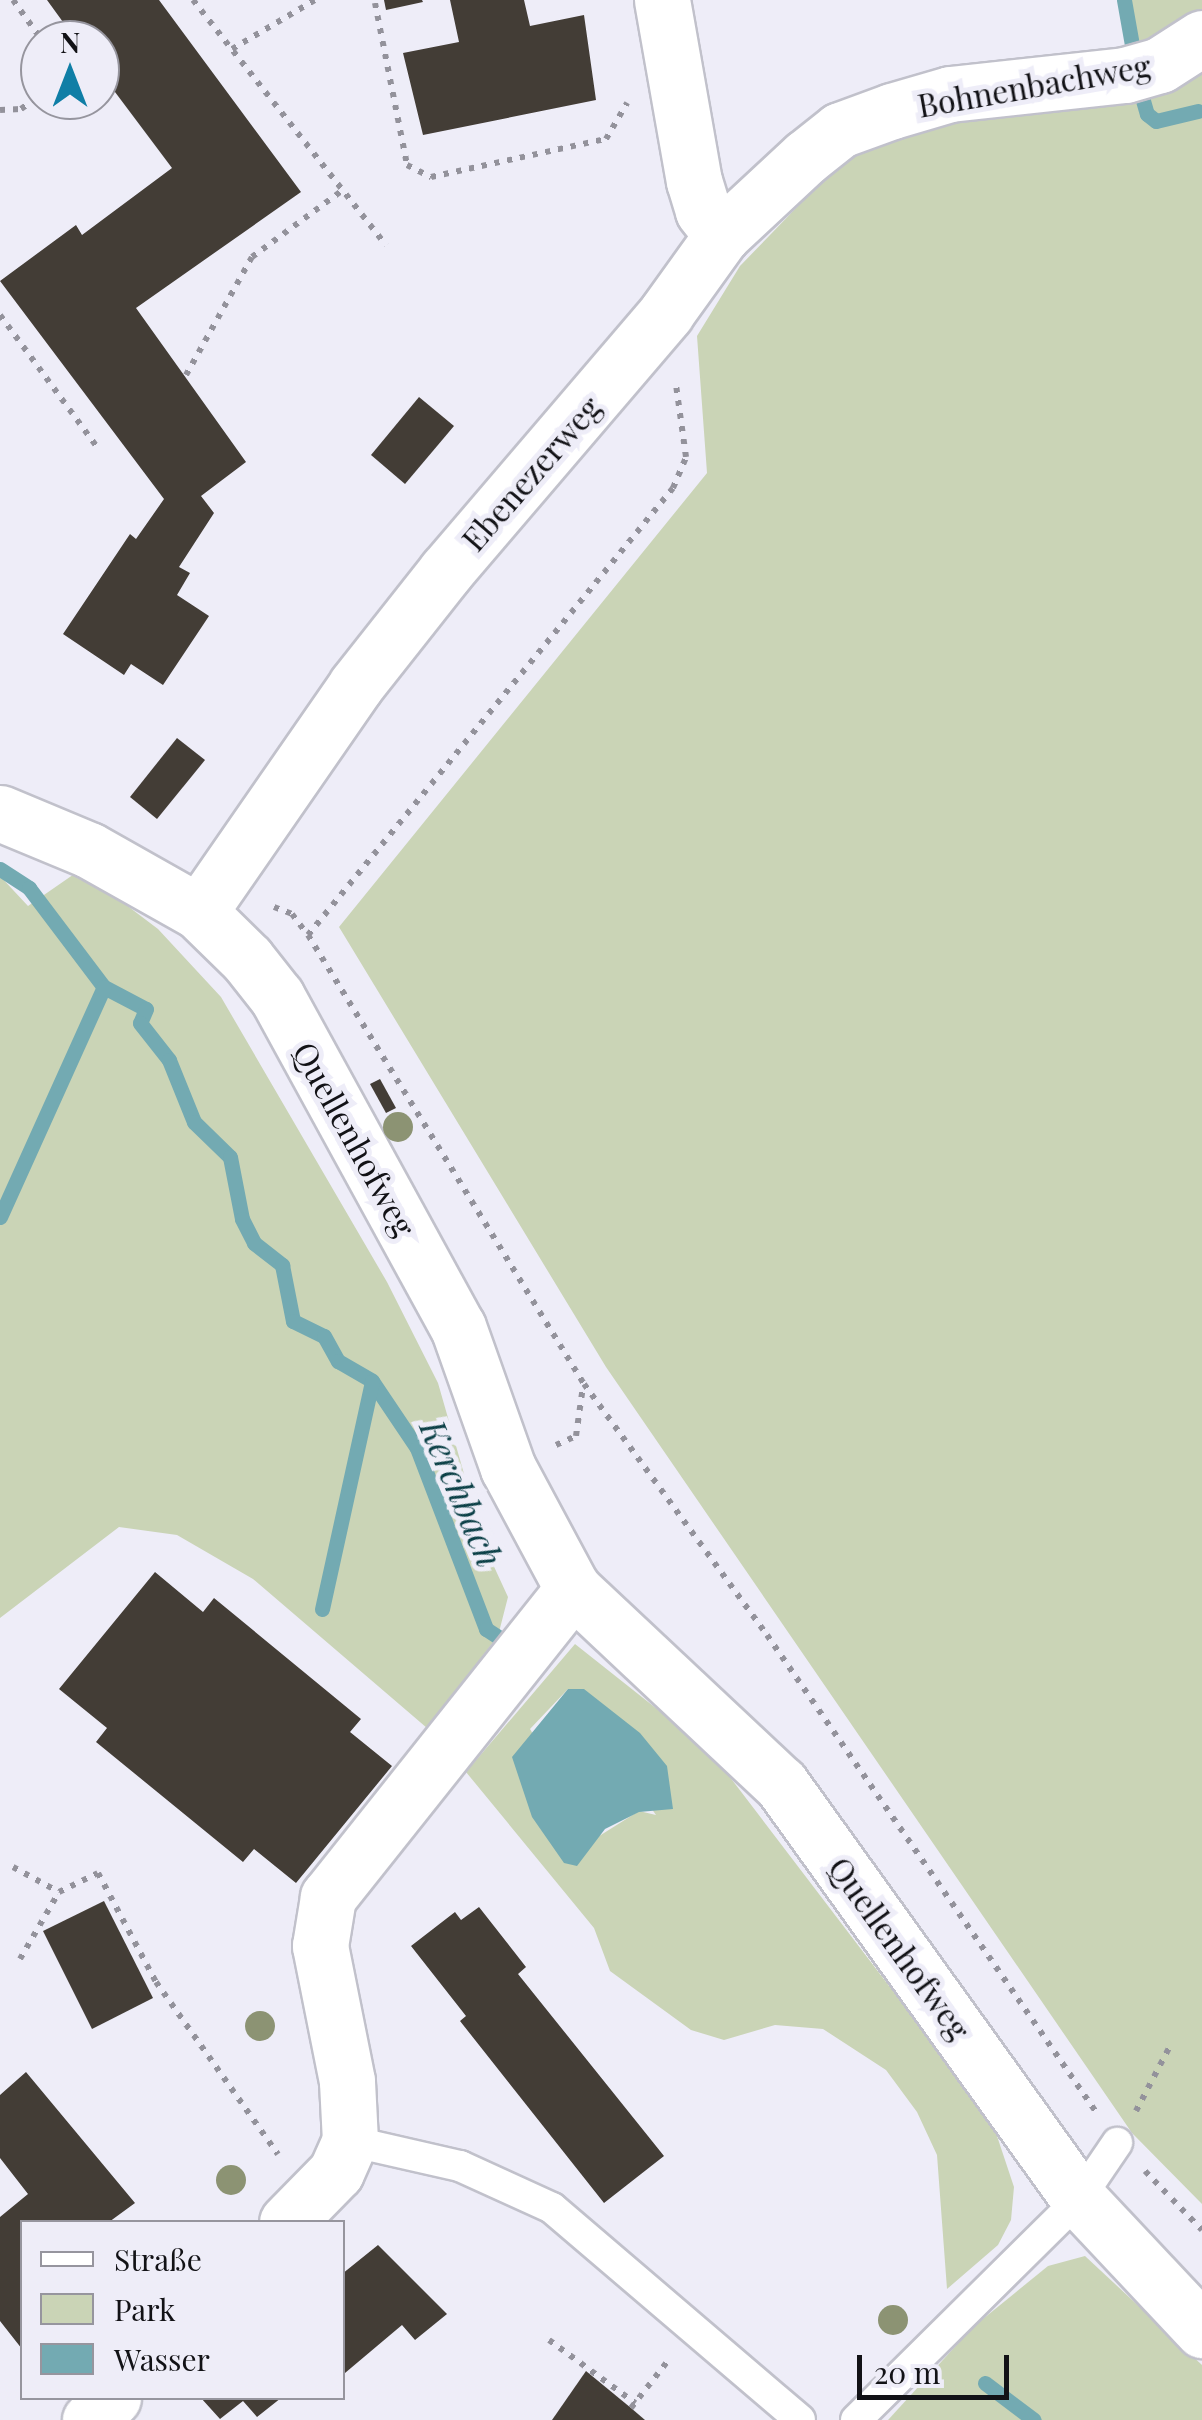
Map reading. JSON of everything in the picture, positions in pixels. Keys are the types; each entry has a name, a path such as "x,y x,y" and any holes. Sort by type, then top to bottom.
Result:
{"street":[{"path":"662,0 694,181 703,211 722,234"},
{"name":"Bohnenbachweg","path":"722,234 840,130 950,94 1126,75 1160,65 1202,38"},
{"name":"Ebenezerweg","path":"199,912 367,671 666,313 722,234"},
{"name":"Quellenhofweg","path":"0,812 89,850 199,912 247,959 284,1010 458,1326 508,1468 573,1589 781,1784 1079,2199 1202,2330"},
{"path":"299,2211 350,2141 347,2081 320,1946 322,1912 573,1589"},
{"path":"90,2420 111,2400"}],"lane":[{"path":"350,2141 460,2166 552,2208 800,2420"},
{"path":"856,2420 1079,2199 1117,2143"}],"path":[{"path":"193,0 386,245"},
{"path":"232,50 315,0"},
{"path":"374,1 407,165 431,177 606,138 639,82 676,76"},
{"path":"186,376 252,258 344,190"},
{"path":"308,935 673,488 686,457 666,313"},
{"path":"0,315 99,450"},
{"path":"199,912 265,904 292,914 308,935 584,1384 767,1635 1117,2143 1202,2230"},
{"path":"13,1867 59,1892"},
{"path":"20,1959 59,1892 98,1872 156,1982 299,2211"},
{"path":"1117,2143 1170,2048"},
{"path":"549,2340 633,2406 648,2387"}],"green space":[{"path":"1124,0 1202,0 1202,17 1134,56"},
{"path":"1202,51 1202,2204 1132,2133 606,1367 339,927 707,473 697,336 740,266 857,145"},
{"path":"80,870 158,929 221,997 387,1282 438,1383 485,1547 508,1597 498,1636 427,1728 253,1579 177,1535 119,1527 0,1618 0,876 28,906"},
{"path":"575,1644 710,1751 992,2121 1014,2187 1011,2220 998,2245 947,2289 937,2155 917,2112 886,2070 823,2029 775,2025 724,2040 691,2030 610,1971 594,1928 466,1772","holes":["568,1689 656,1815 639,1811 596,1838 530,1729"]},
{"path":"1085,2256 1202,2365 1202,2420 888,2420 973,2327 1048,2266"}],"water":[{"path":"568,1689 584,1689 640,1733 667,1766 673,1809 639,1812 605,1829 577,1866 564,1863 532,1817 512,1757"}],"building":[{"path":"47,0 159,0 301,192 136,308 246,462 201,496 214,513 179,567 190,573 177,595 209,616 163,685 131,664 124,675 63,634 130,534 136,539 164,499 0,281 76,225 82,235 172,168 120,99 120,20 62,20"},
{"path":"384,0 422,0 423,2 386,10"},
{"path":"450,0 524,0 530,26 584,15 596,100 423,135 403,53 459,42"},
{"path":"419,397 454,426 405,484 371,455"},
{"path":"177,738 205,760 157,819 130,797"},
{"path":"380,1079 396,1108 386,1113 370,1084"},
{"path":"155,1572 203,1612 214,1598 361,1719 350,1732 392,1766 296,1883 254,1849 243,1862 96,1742 107,1728 59,1689"},
{"path":"104,1901 153,1998 92,2029 43,1931"},
{"path":"479,1907 526,1967 518,1974 664,2156 604,2203 460,2021 466,2016 411,1946 455,1912 461,1920"},
{"path":"26,2072 135,2203 112,2220 20,2220 20,2346 0,2321 0,2217 28,2194 0,2158 0,2095"},
{"path":"378,2245 447,2314 415,2340 402,2325 345,2373 345,2272"},
{"path":"586,2371 631,2408 645,2420 552,2420"},
{"path":"203,2400 278,2400 257,2417 243,2401 220,2419"}],"waterway":[{"path":"1124,0 1134,56"},
{"path":"1140,90 1147,114 1156,121 1198,111"},
{"name":"Kerchbach","path":"0,869 29,888 104,987 146,1009 140,1023 169,1060 194,1122 230,1157 242,1219 254,1243 282,1265 293,1321 324,1336 338,1361 372,1381 417,1448 486,1629 500,1638"},
{"path":"0,1217 104,987"},
{"path":"322,1609 372,1381"},
{"name":"Kerchbach","path":"985,2383 1034,2420"}]}
